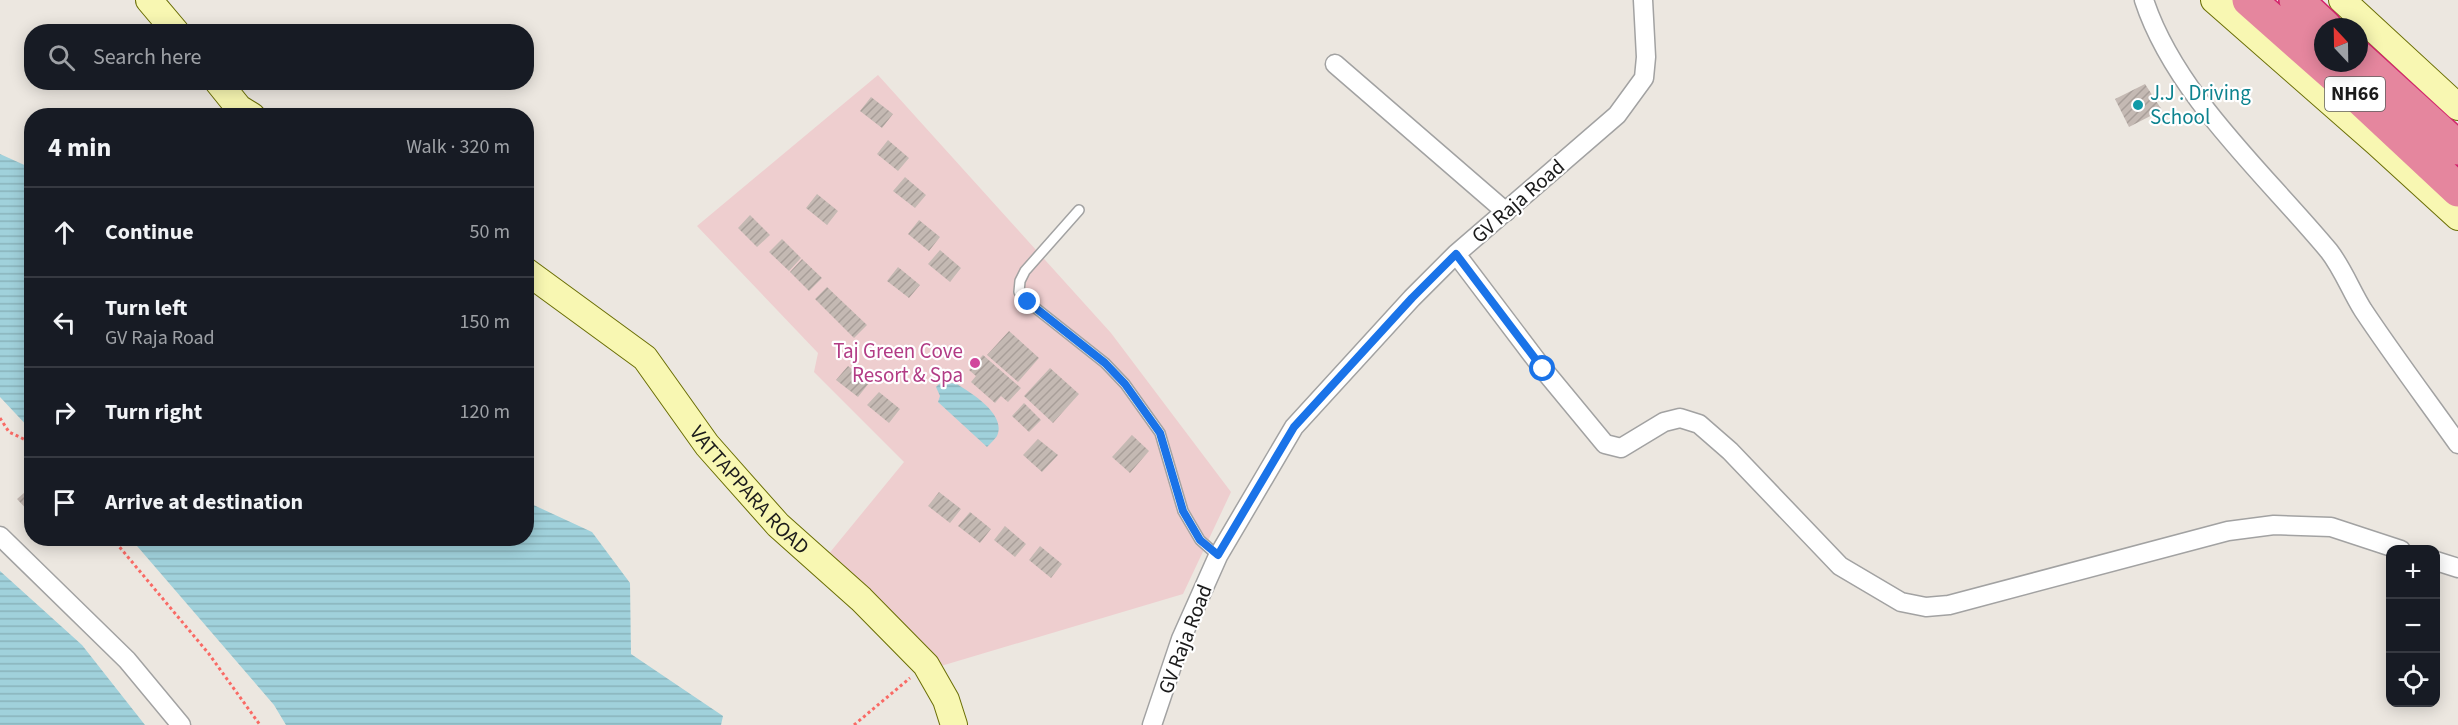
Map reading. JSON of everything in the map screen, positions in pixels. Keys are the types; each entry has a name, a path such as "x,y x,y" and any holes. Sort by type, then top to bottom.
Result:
{"highway":[{"name":"NH66","path":"2249,0 2458,190"},
{"path":"2296,0 2315,18"},
{"name":"NH66","path":"2368,66 2458,148"}],"street":[{"path":"149,0 169,24"},
{"name":"GV Raja Road","path":"1152,725 1181,639 1218,555 1294,427 1412,298 1456,254 1617,115 1644,78 1646,57 1643,0"},
{"path":"2144,0 2158,37 2174,64 2223,131 2330,254 2362,308 2458,444"},
{"path":"2214,0 2377,142 2458,217"},
{"path":"2342,0 2458,107"},
{"path":"1335,63 1506,212"},
{"path":"224,90 239,108"},
{"path":"1456,254 1550,377 1605,444 1621,448 1664,422 1680,418 1699,424 1730,451 1840,566 1900,602 1926,607 1949,605 2229,531 2274,525 2331,527 2388,545"},
{"name":"VATTAPPARA ROAD","path":"534,278 645,358 707,445 778,525 861,599 926,665 946,700 954,725"},
{"path":"0,536 127,660 181,725"},
{"path":"2440,562 2458,568"}],"lane":[{"path":"1079,210 1025,271 1020,281 1019,292 1028,302 1105,363 1125,384 1160,433 1183,511 1200,540 1218,555"}],"path":[{"path":"0,418 9,432 24,439"},
{"path":"119,546 209,654 260,725"},
{"path":"854,725 926,665"}],"shaded area":[{"name":"Taj Green Cove Resort & Spa","path":"878,75 1111,333 1231,492 1183,594 941,666 827,556 904,462 814,372 818,353 697,226"}],"water":[{"path":"0,154 24,165 24,423 0,397"},
{"path":"955,383 985,405 997,420 999,428 997,436 987,447 938,402 940,396 936,387 939,384"},
{"path":"534,505 592,532 630,583 631,654 723,716 721,725 286,725 274,705 137,546 534,546"},
{"path":"0,571 82,645 145,725 0,725"}],"building":[{"name":"J.J . Driving School","path":"2145,84 2162,110 2129,127 2115,99"},
{"path":"871,97 893,114 882,128 860,111"},
{"path":"888,140 909,158 898,171 877,154"},
{"path":"905,177 926,195 915,208 893,191"},
{"path":"817,194 838,211 827,225 806,208"},
{"path":"750,215 770,235 757,247 738,228"},
{"path":"919,220 940,237 929,251 908,234"},
{"path":"782,239 801,258 789,271 769,252"},
{"path":"940,250 961,268 950,282 928,264"},
{"path":"802,259 822,278 809,291 790,272"},
{"path":"898,267 920,285 909,298 887,281"},
{"path":"827,287 867,325 854,338 815,299"},
{"path":"1009,331 1039,358 1018,382 987,355"},
{"path":"983,355 1021,388 1008,402 1001,396 995,403 971,382 976,376 969,370"},
{"path":"848,366 869,383 858,397 836,380"},
{"path":"1050,368 1079,394 1053,423 1024,396"},
{"path":"879,392 900,409 889,423 867,405"},
{"path":"1024,403 1041,420 1029,432 1012,416"},
{"path":"1132,435 1149,451 1130,473 1112,457"},
{"path":"1038,439 1058,455 1042,472 1023,455"},
{"path":"939,492 961,509 950,523 928,506"},
{"path":"24,493 24,506 17,499"},
{"path":"970,512 991,529 980,543 958,526"},
{"path":"1005,526 1026,544 1015,557 994,540"},
{"path":"1040,546 1062,564 1051,578 1029,560"}],"place":[{"name":"J.J . Driving School","path":"2138,105"},
{"name":"Taj Green Cove Resort & Spa","path":"975,363"}],"route":[{"path":"1028,302 1105,363 1125,384 1160,433 1183,511 1200,540 1218,555 1294,427 1412,298 1456,254 1543,369"}]}
